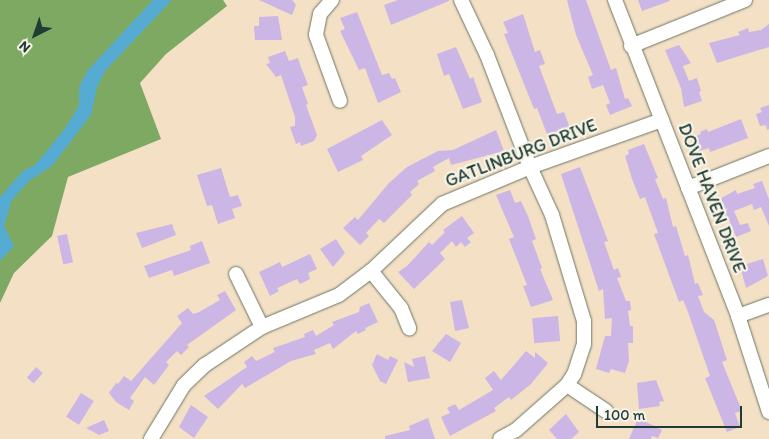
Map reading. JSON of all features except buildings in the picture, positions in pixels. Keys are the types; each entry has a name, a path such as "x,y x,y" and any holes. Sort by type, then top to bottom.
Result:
{"street":[{"path":"332,0 320,14 316,35 340,101"},
{"path":"460,0 487,55 530,167 552,215 565,267 584,321 584,344 574,374 567,385 516,430 500,439"},
{"name":"DOVE HAVEN DRIVE","path":"615,0 630,46 662,120 738,316 769,412"},
{"path":"630,46 745,0"},
{"name":"GATLINBURG DRIVE","path":"151,439 184,385 238,341 262,327 339,295 371,271 442,204 530,167 662,120"},
{"path":"688,188 769,156"},
{"path":"371,271 401,308 409,328"},
{"path":"236,274 262,327"},
{"path":"738,316 769,305"},
{"path":"567,385 606,411"}],"green space":[{"path":"0,0 223,0 227,6 166,54 140,83 161,139 68,177 52,236 14,273 0,303"}],"water":[{"path":"153,0 172,0 105,71 97,87 91,115 52,166 30,180 12,200 4,226 14,246 0,261 0,197 23,171 35,165 64,130 79,106 79,87 88,70"}]}
